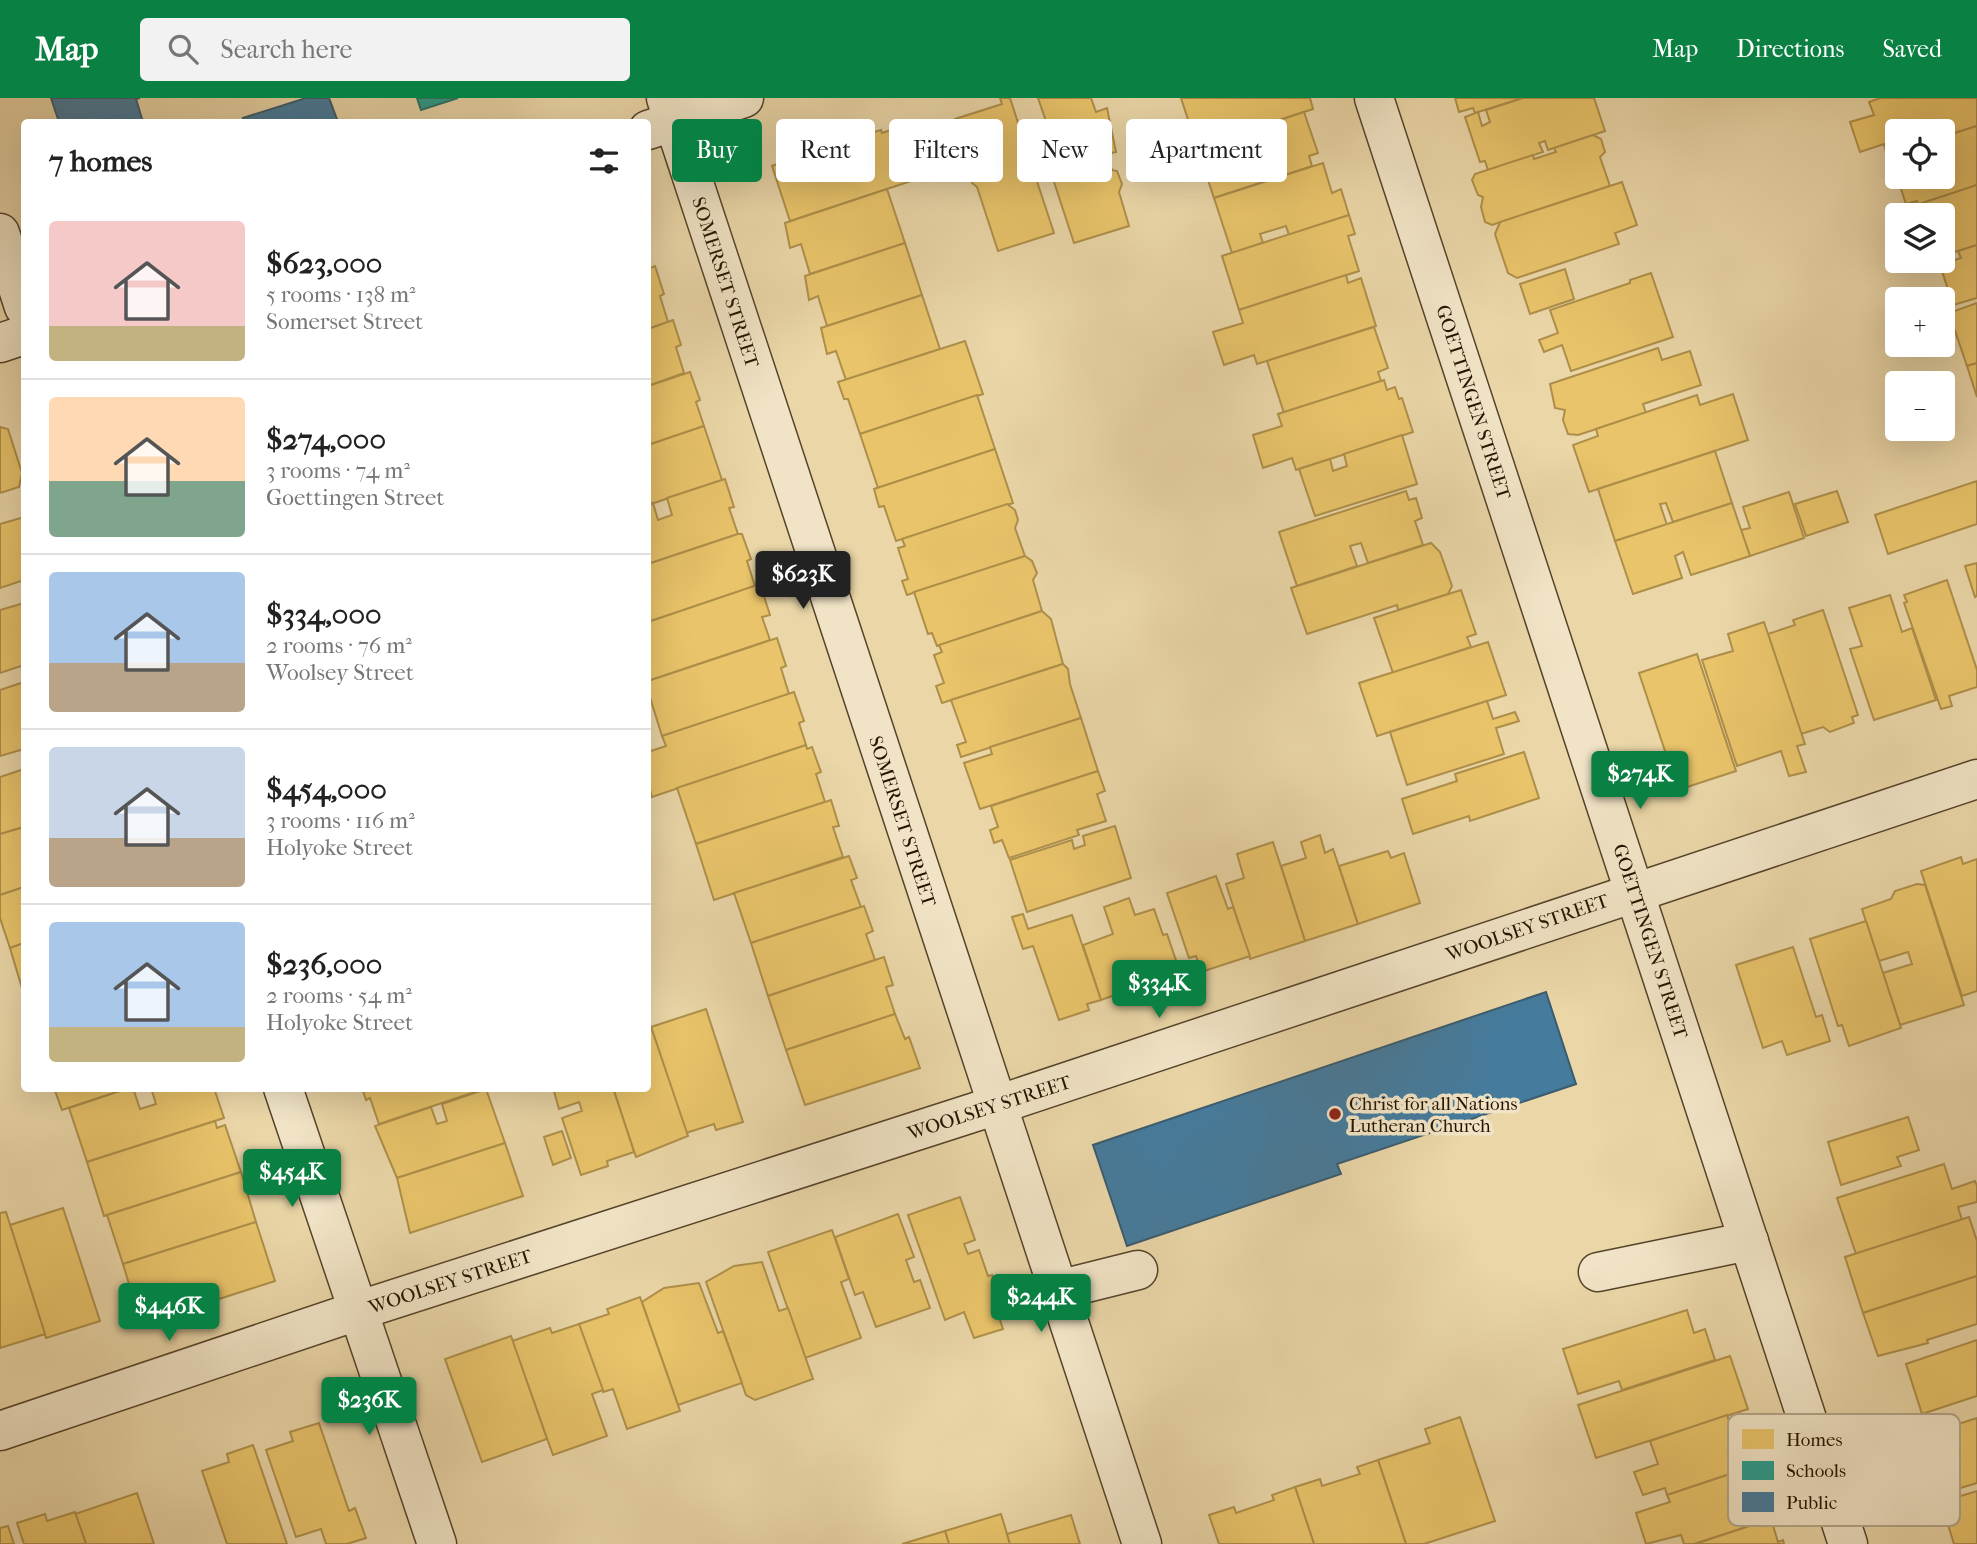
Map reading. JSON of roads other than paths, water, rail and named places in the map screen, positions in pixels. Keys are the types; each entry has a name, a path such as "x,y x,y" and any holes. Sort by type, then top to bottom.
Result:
{"street":[{"path":"662,116 744,98"},
{"name":"GOETTINGEN STREET","path":"1374,98 1805,1414"},
{"name":"SOMERSET STREET","path":"662,116 997,1105 1142,1544"},
{"path":"0,233 21,298"},
{"path":"0,343 21,336"},
{"name":"WOOLSEY STREET","path":"0,1430 357,1311 997,1105 1977,779"},
{"path":"284,1092 437,1544"},
{"path":"1598,1272 1748,1241"},
{"path":"1058,1290 1138,1270"},
{"name":"GOETTINGEN STREET","path":"1842,1526 1848,1544"}],"place":[{"name":"Christ for all Nations Lutheran Church","path":"1335,1114"}]}
